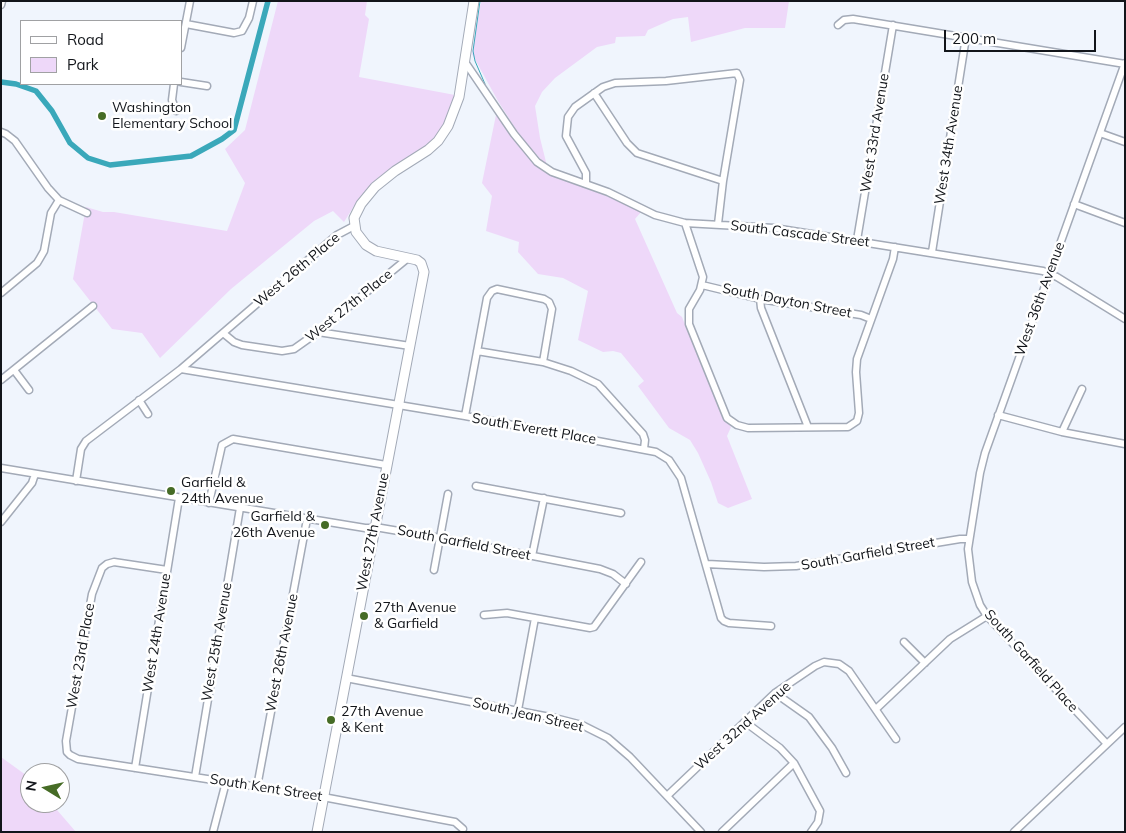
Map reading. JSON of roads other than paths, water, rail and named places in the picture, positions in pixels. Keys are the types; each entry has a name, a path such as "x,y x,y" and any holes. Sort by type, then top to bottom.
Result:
{"main road":[{"path":"465,62 474,1"},
{"name":"West 26th Place","path":"354,226 354,218 358,209 374,187 395,171 425,153 444,134 457,105 465,62"},
{"path":"354,226 359,237 371,249 408,258"},
{"name":"West 27th Avenue","path":"317,832 423,276 421,263 408,258"}],"street":[{"path":"1,5 2,1"},
{"path":"182,43 190,1"},
{"path":"186,24 234,33 242,31 246,27 253,1"},
{"path":"838,25 844,20 849,19 1125,63"},
{"name":"West 33rd Avenue","path":"857,240 893,25"},
{"name":"West 34th Avenue","path":"932,252 966,37"},
{"name":"South Cascade Street","path":"465,62 531,156 552,172 608,192 655,215 685,222 762,226 932,252 1049,273 1125,318"},
{"name":"West 36th Avenue","path":"969,539 982,462 1125,63"},
{"path":"586,184 586,173 569,142 565,130 571,111 594,93 603,87 615,83 666,81 734,73 739,75 740,80 723,181 718,224"},
{"path":"182,82 207,86"},
{"path":"174,85 172,100 176,111"},
{"path":"594,93 627,143 637,153 723,181"},
{"path":"1,132 14,141 59,200 87,213"},
{"path":"1100,133 1125,142"},
{"path":"1,293 37,263 44,251 51,213 59,200"},
{"path":"1074,204 1125,223"},
{"path":"685,222 703,277 702,285 689,308 689,324 722,410 732,423 742,427 848,427 857,421 859,413 857,359 893,259 895,247"},
{"name":"West 26th Place","path":"76,481 81,449 86,441 181,368 337,235 354,226"},
{"name":"West 27th Place","path":"223,333 234,342 282,351 300,346 408,258"},
{"name":"South Dayton Street","path":"702,285 760,299 861,315 871,319"},
{"path":"465,416 487,298 492,291 516,293 550,302 552,309 543,362"},
{"path":"760,299 761,308 808,427"},
{"path":"1,380 93,306"},
{"path":"318,332 410,346"},
{"path":"477,351 543,362 571,371 598,384 643,434 644,449"},
{"name":"South Everett Place","path":"181,368 465,416 656,452 669,460 679,473 707,564 718,613 724,621 771,626"},
{"path":"14,370 28,390"},
{"path":"1062,432 1082,389"},
{"path":"139,400 148,414"},
{"path":"998,415 1062,432 1125,444"},
{"path":"209,503 220,450 225,442 233,439 386,465"},
{"name":"South Garfield Street","path":"1,468 307,519 440,538 600,569 613,574 626,584"},
{"path":"1,522 32,483 35,474"},
{"path":"476,486 621,512"},
{"path":"434,570 448,494"},
{"name":"West 24th Avenue","path":"135,768 179,498"},
{"path":"532,556 544,498"},
{"name":"West 25th Avenue","path":"195,777 240,508"},
{"name":"West 26th Avenue","path":"257,786 307,519"},
{"name":"South Garfield Street","path":"707,564 764,567 796,566 969,539"},
{"name":"South Garfield Place","path":"969,539 968,559 972,582 980,605 987,616 1107,744"},
{"name":"West 23rd Place","path":"68,752 66,741 92,594 102,568 106,564 114,562 167,570"},
{"path":"484,615 508,613 594,627 641,562"},
{"path":"896,739 876,709 950,639 987,616"},
{"path":"518,710 535,618"},
{"path":"904,642 925,663"},
{"name":"West 32nd Avenue","path":"667,796 775,693 814,666 824,662 844,667 876,709"},
{"name":"South Jean Street","path":"346,678 518,710 572,722 600,733 630,756 701,832"},
{"path":"775,693 809,717 832,748 846,773"},
{"path":"745,722 780,748 794,763 818,807 820,815 815,828 811,832"},
{"path":"1014,832 1125,727"},
{"name":"South Kent Street","path":"68,752 72,758 323,797 455,822 463,830"},
{"path":"722,832 794,763"},
{"path":"213,832 226,782"}],"waterway":[{"path":"1,82 16,84 36,91 52,111 70,143 88,158 110,165 191,156 234,130 268,1"},
{"path":"480,1 473,51 475,61 485,84"}],"place":[{"name":"Washington Elementary School","path":"102,116"},
{"name":"Garfield & 24th Avenue","path":"171,491"},
{"name":"Garfield & 26th Avenue","path":"325,525"},
{"name":"27th Avenue & Garfield","path":"364,616"},
{"name":"27th Avenue & Kent","path":"331,720"}]}
